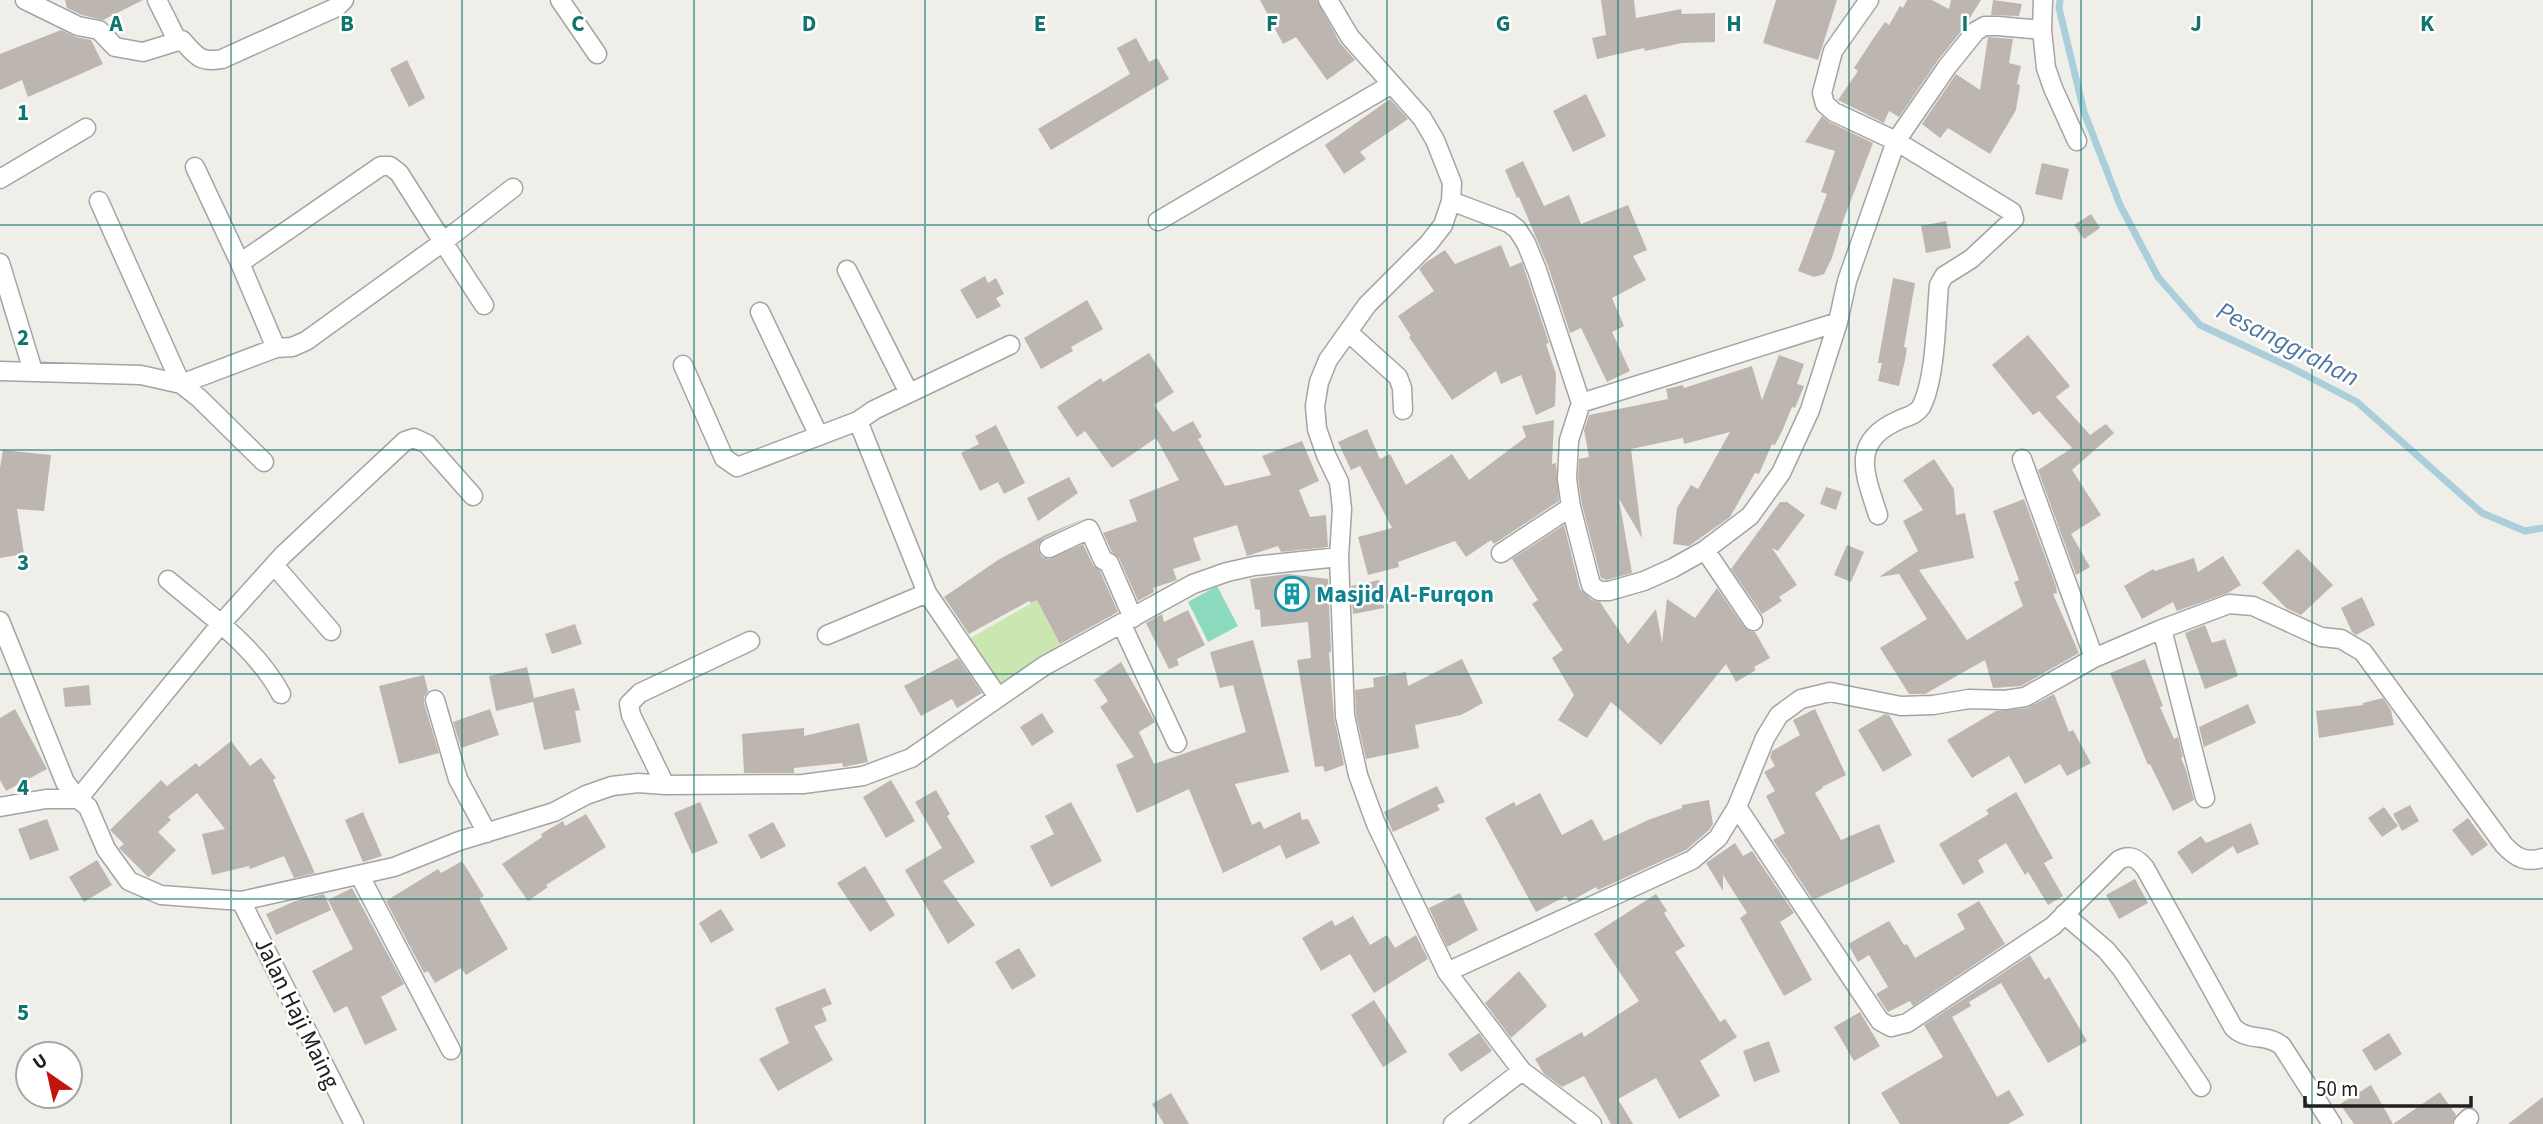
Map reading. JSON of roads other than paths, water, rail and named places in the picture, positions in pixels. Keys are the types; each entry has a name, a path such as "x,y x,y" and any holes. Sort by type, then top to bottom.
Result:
{"street":[{"path":"25,0 78,26 99,30 115,47 143,52 182,40 197,57 207,62 222,59 337,8 344,0"},
{"path":"158,0 177,40"},
{"path":"560,0 597,54"},
{"path":"1328,0 1350,37 1422,118 1435,140 1452,183 1451,201 1443,225 1429,243 1367,304 1328,360 1319,382 1315,406 1317,429 1325,455 1339,482 1342,509 1339,557 1345,716 1358,775 1376,824 1447,972 1522,1071 1592,1124"},
{"path":"1868,0 1833,51 1822,93 1825,104 1896,141 2012,212 2014,219 1971,258 1944,276 1939,285 1929,385 1920,407 1911,416 1884,426 1874,435 1867,450 1863,469 1878,515"},
{"path":"2043,0 2042,30 2046,68 2077,141"},
{"path":"1451,201 1509,223 1517,229 1537,270 1581,403 1573,423 1567,457 1572,507 1591,585 1599,591 1609,591 1644,581 1705,550 1750,516 1782,473 1810,411 1838,322 1847,281 1896,141 1947,67 1976,31 1985,26 2042,30"},
{"path":"1157,221 1392,84"},
{"path":"0,179 86,128"},
{"path":"240,263 381,166 390,166 399,173 484,305"},
{"path":"195,167 276,348"},
{"path":"181,384 276,348 292,347 306,341 513,188"},
{"path":"99,201 181,384"},
{"path":"0,263 33,372"},
{"path":"847,270 909,393"},
{"path":"761,312 818,436"},
{"path":"1581,403 1838,322"},
{"path":"1348,332 1398,377 1402,387 1403,410"},
{"path":"683,365 724,458 737,467 858,421 909,393 1010,345"},
{"path":"0,371 141,375 181,384 190,389 264,462"},
{"path":"858,421 927,593 998,697"},
{"path":"78,799 220,625 274,565 405,441 414,438 427,444 473,496"},
{"path":"2022,459 2094,658"},
{"path":"1502,553 1572,507"},
{"path":"1049,548 1088,529 1103,560 1109,563 1128,622 1177,743"},
{"path":"1705,550 1753,621"},
{"path":"0,621 65,782 88,807 106,849 129,881 161,895 241,901 394,867 459,841 554,812 586,795 612,786 638,783 803,784 863,776 911,758 1074,648 1128,622 1193,584 1254,566 1339,557"},
{"path":"274,565 331,631"},
{"path":"168,580 251,653 274,680 281,694"},
{"path":"827,635 927,593"},
{"path":"1447,972 1692,860 1718,838 1737,807 1765,738 1779,715 1801,699 1830,692 1901,706 1933,705 1969,699 2005,700 2025,696 2094,658 2229,604 2243,604 2321,637 2341,639 2363,652 2504,845 2514,855 2526,860 2543,858"},
{"path":"2162,629 2205,798"},
{"path":"665,785 631,715 629,704 640,693 750,641"},
{"path":"435,700 458,779 487,833"},
{"path":"0,807 46,799 78,799"},
{"path":"1737,807 1885,1025 1896,1027 1907,1023 2053,926 2119,860 2129,856 2138,859 2233,1027 2247,1037 2276,1040 2332,1124"},
{"path":"360,876 451,1050"},
{"name":"Jalan Haji Maing","path":"241,901 354,1124"},
{"path":"2064,914 2106,950 2201,1087"},
{"path":"1453,1124 1522,1071"}],"waterway":[{"name":"Pesanggrahan","path":"2060,0 2059,8 2084,112 2120,205 2158,277 2200,325 2357,402 2482,513 2525,531 2543,528"}],"place":[{"name":"Masjid Al-Furqon","path":"1292,594"}]}
